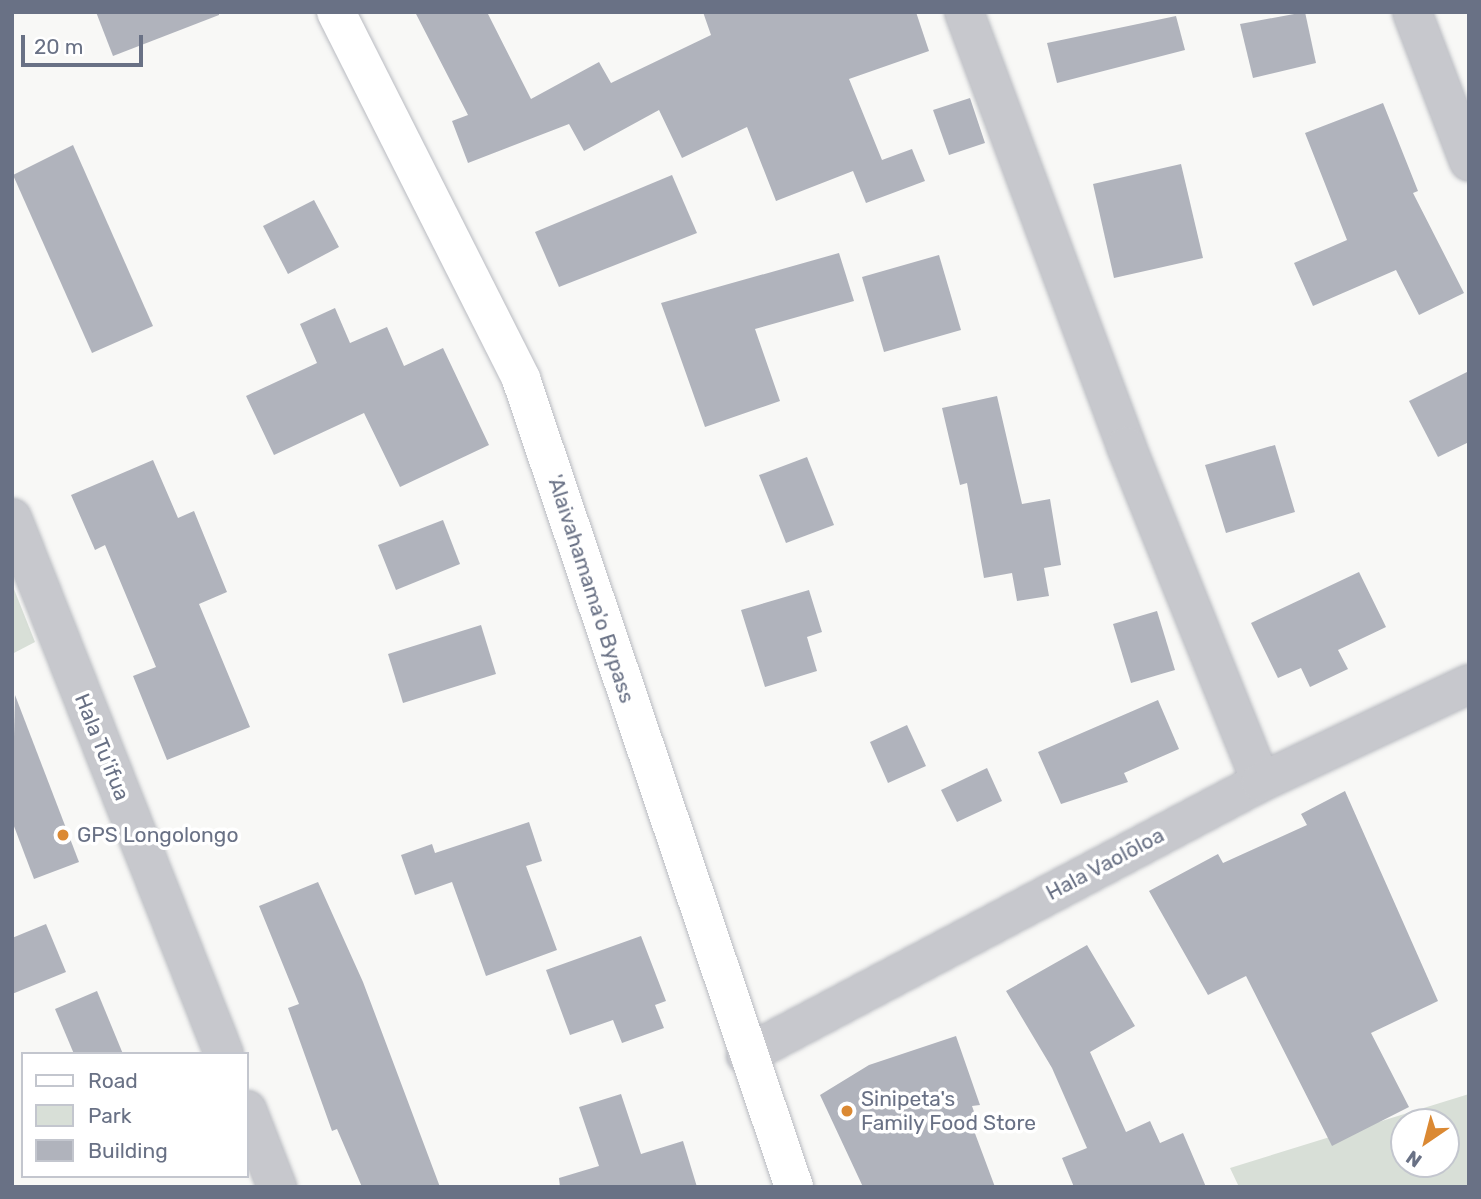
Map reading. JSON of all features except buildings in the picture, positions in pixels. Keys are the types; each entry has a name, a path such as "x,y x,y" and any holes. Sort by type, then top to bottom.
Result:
{"main road":[{"name":"'Alaivahamama'o Bypass","path":"336,12 521,379 746,1055 794,1187"}],"street":[{"path":"964,12 1126,446 1261,782"},
{"path":"1412,12 1469,161"},
{"name":"Hala Tu'ifua","path":"12,518 224,1052"},
{"name":"Hala Vaolōloa","path":"746,1055 1261,782 1469,684"},
{"path":"248,1113 276,1187"}],"green space":[{"path":"12,584 35,642 12,654"},
{"path":"1469,1094 1469,1187 1239,1187 1230,1168 1390,1118 1390,1178 1460,1178 1460,1108 1424,1108"}],"place":[{"name":"GPS Longolongo","path":"63,835"},
{"name":"Sinipeta's Family Food Store","path":"847,1111"}]}
